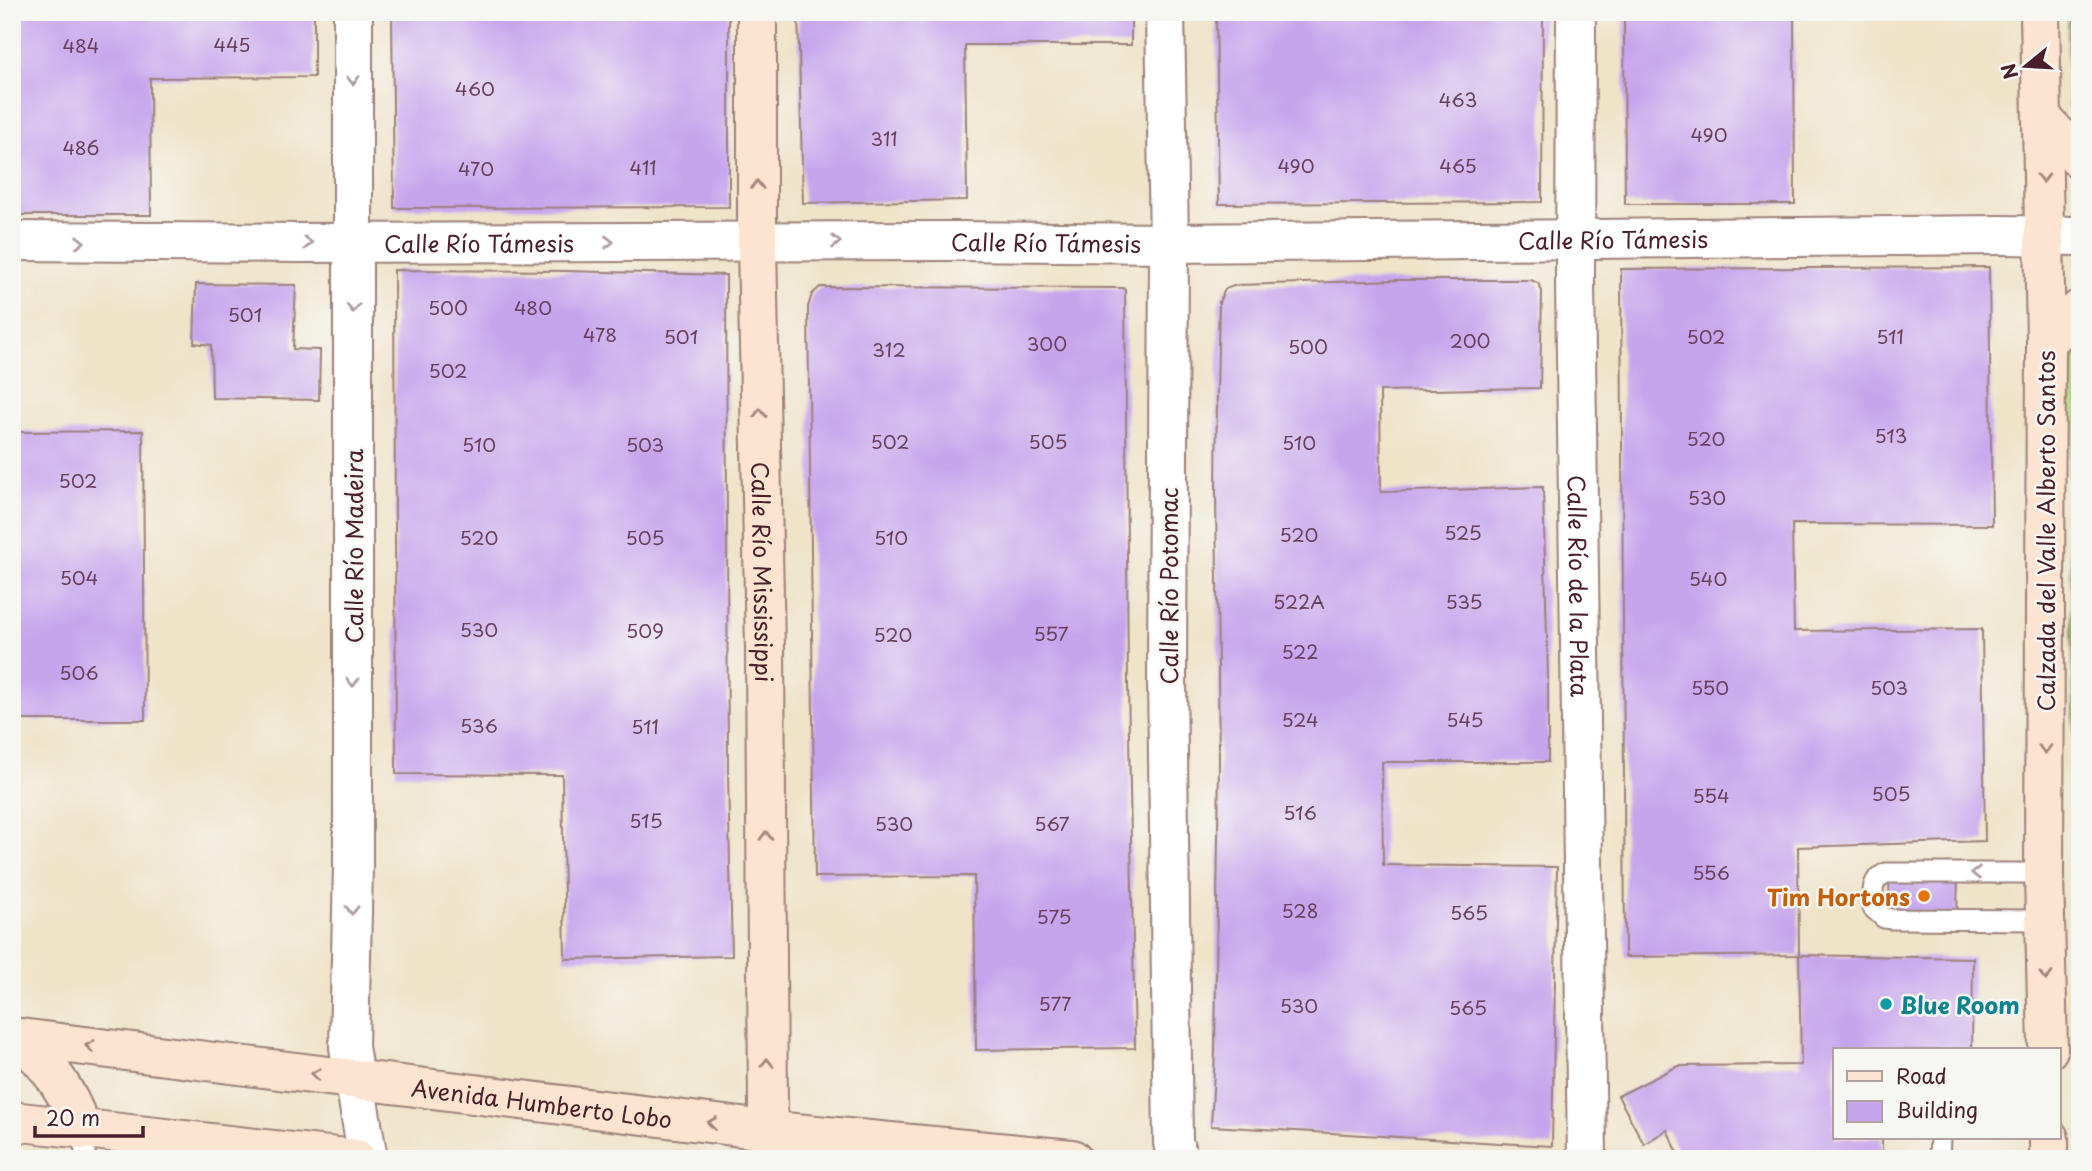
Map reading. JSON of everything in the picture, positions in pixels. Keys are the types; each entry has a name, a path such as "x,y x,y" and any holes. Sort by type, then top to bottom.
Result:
{"main road":[{"name":"Calle Río Mississippi","path":"757,12 757,243 765,649 768,1112 774,1145"},
{"name":"Calzada del Valle Alberto Santos","path":"2040,12 2042,118 2062,236 2046,342 2044,873 2048,1048"},
{"path":"2042,118 2080,159"},
{"path":"2046,342 2080,309"},
{"path":"16,1037 47,1064 60,1082 74,1107 84,1144"},
{"name":"Avenida Humberto Lobo","path":"16,1037 355,1079 774,1145 1072,1159"},
{"path":"12,1121 84,1144 356,1159"},
{"path":"2049,1140 2049,1159"}],"street":[{"name":"Calle Río Madeira","path":"353,12 353,866 349,1047 368,1159"},
{"name":"Calle Río Potomac","path":"1165,12 1169,243 1167,677 1173,1143 1179,1159"},
{"name":"Calle Río de la Plata","path":"1576,12 1574,239 1587,1159"},
{"name":"Calle Río Támesis","path":"12,241 1169,243 2062,236"}],"lane":[{"path":"2044,873 1886,873 1877,877 1873,884 1873,908 1884,918 1892,919 2045,920"},
{"path":"1939,1159 1940,1140"}],"green space":[{"path":"2068,12 2080,12 2080,124 2069,105"},
{"path":"2080,345 2080,1000 2067,371"}],"building":[{"path":"12,12 314,12 314,77 150,78 151,215 12,215"},
{"path":"392,12 729,12 729,207 394,208"},
{"path":"798,12 1131,12 1131,45 965,45 967,200 803,203"},
{"path":"1216,12 1543,12 1542,202 1219,204"},
{"path":"1624,12 1794,12 1795,204 1625,204"},
{"path":"1989,267 1992,525 1792,524 1794,631 1982,629 1985,841 1798,847 1799,955 1625,957 1621,269"},
{"path":"394,270 726,275 728,774 732,956 565,959 562,775 396,774"},
{"path":"1398,280 1531,280 1538,283 1542,291 1540,388 1380,391 1381,492 1543,487 1548,762 1382,762 1383,865 1557,867 1552,1146 1211,1126 1215,1052 1219,762 1216,492 1219,302 1225,289 1237,285"},
{"path":"196,284 296,285 293,349 320,350 319,400 212,398 211,345 194,343"},
{"path":"820,287 1125,290 1128,684 1135,1048 976,1050 974,876 815,877 808,307 812,294"},
{"path":"143,431 145,720 12,720 12,432"},
{"name":"Tim Hortons","path":"1889,875 1958,875 1957,918 1890,918"},
{"path":"1799,955 1973,958 1972,1048 1833,1048 1833,1140 1882,1140 1882,1159 1681,1159 1667,1130 1644,1144 1618,1096 1678,1066 1801,1065"}],"place":[{"name":"Tim Hortons","path":"1924,896"},
{"name":"Blue Room","path":"1886,1004"}]}
